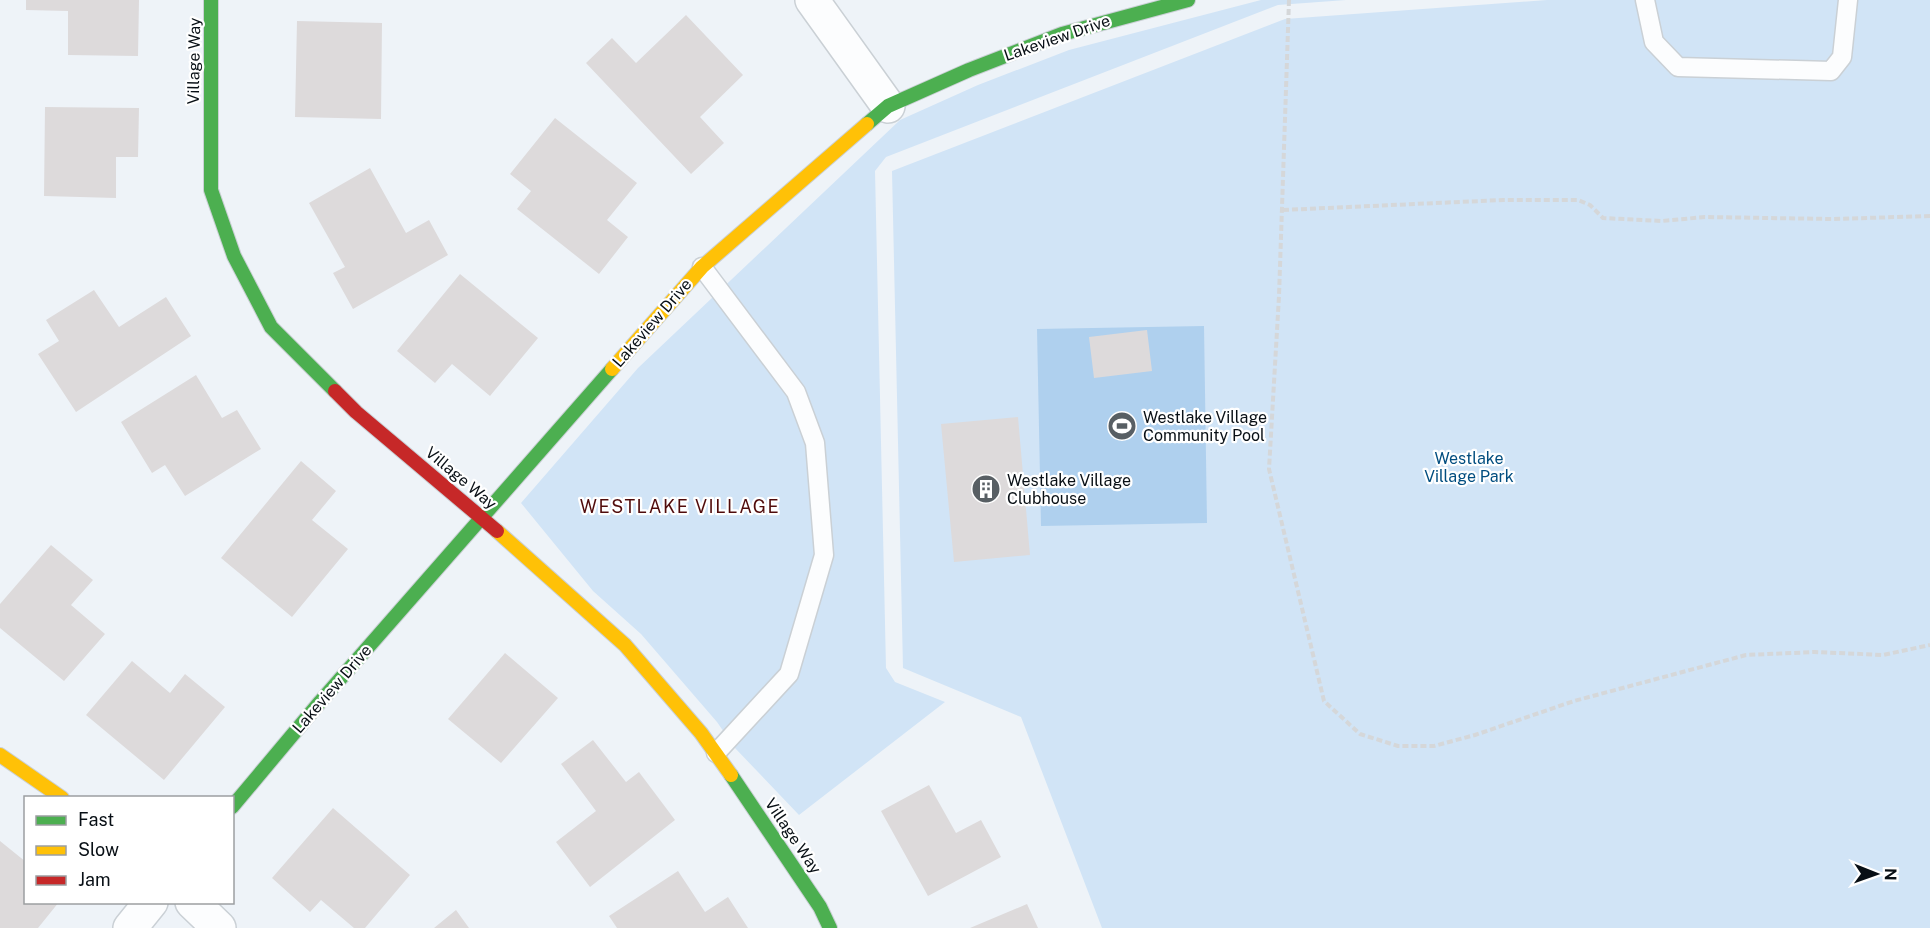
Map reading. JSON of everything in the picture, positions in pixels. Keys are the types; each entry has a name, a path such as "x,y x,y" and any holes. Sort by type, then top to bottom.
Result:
{"street":[{"name":"Village Way","path":"211,0 211,190 234,256 271,327 356,412 483,518 625,645 716,753 820,907 830,928"},
{"path":"812,0 888,106"},
{"name":"Lakeview Drive","path":"234,805 702,267 888,106 969,70 1062,34 1188,0"},
{"path":"0,755 59,796"},
{"path":"130,928 150,904"},
{"path":"193,904 219,928"}],"lane":[{"path":"1645,0 1654,42 1678,67 1831,71 1842,57 1848,0"},
{"path":"702,267 796,392 816,443 824,555 789,674 716,753"}],"path":[{"path":"1289,0 1283,210 1269,469 1324,701 1360,734 1398,746 1434,746 1475,735 1596,695 1746,655 1815,652 1883,655 1930,645"},
{"path":"1283,210 1503,200 1578,200 1590,205 1604,218 1662,221 1705,218 1833,219 1930,216"}],"green space":[{"path":"1261,0 1346,0 1278,5 886,157 875,171 886,668 895,682 945,702 799,815 735,748 717,722 641,634 593,591 521,503 638,368 900,120 978,85 1069,50"},
{"name":"Westlake Village Park","path":"1547,0 1930,0 1930,928 1102,928 1021,717 903,668 892,171 1285,19"}],"water":[{"name":"Westlake Village Community Pool","path":"1204,326 1207,523 1041,526 1037,329"}],"building":[{"path":"26,0 139,0 138,56 68,55 68,11 26,10"},
{"path":"686,15 743,75 700,117 724,143 691,174 586,63 612,38 636,63"},
{"path":"297,21 382,23 381,119 295,117"},
{"path":"45,107 139,108 138,157 116,157 116,198 44,196"},
{"path":"555,118 637,183 607,220 628,237 599,274 517,209 531,191 510,174"},
{"path":"370,168 406,233 429,220 448,255 353,309 333,273 345,267 309,203"},
{"path":"460,274 538,338 490,396 452,364 435,383 397,351"},
{"path":"94,290 119,327 166,297 191,336 76,412 38,354 59,341 46,320"},
{"path":"1147,330 1152,371 1094,378 1089,337"},
{"path":"196,375 222,418 237,410 261,449 185,496 165,465 152,473 121,422"},
{"name":"Westlake Village Clubhouse","path":"1018,417 1030,555 954,562 941,424"},
{"path":"301,461 336,491 312,520 348,549 292,617 221,558"},
{"path":"51,545 93,580 71,605 105,634 64,681 0,628 0,604"},
{"path":"505,653 558,698 501,763 448,719"},
{"path":"132,661 170,693 185,674 225,707 164,780 86,715"},
{"path":"593,740 626,782 639,772 675,820 590,887 556,842 596,811 561,764"},
{"path":"929,785 956,833 981,820 1001,857 928,896 881,811"},
{"path":"333,808 410,875 365,928 354,928 321,900 310,912 272,878"},
{"path":"0,841 24,860 24,904 57,904 38,928 0,928"},
{"path":"678,871 705,912 728,897 748,928 617,928 609,916"},
{"path":"1027,904 1038,928 970,928"},
{"path":"456,910 469,928 434,928"}],"traffic: fast":[{"path":"211,0 211,190 234,256 271,327 335,391"},
{"path":"867,124 888,106 969,70 1062,34 1188,0"},
{"path":"234,805 320,702 612,369"},
{"path":"731,775 820,907 830,928"}],"traffic: slow":[{"path":"612,369 702,267 867,124"},
{"path":"497,531 625,645 701,733 731,775"},
{"path":"0,755 59,796"}],"traffic: jam":[{"path":"335,391 356,412 497,531"}],"place":[{"name":"Westlake Village Community Pool","path":"1122,426"},
{"name":"Westlake Village Clubhouse","path":"986,489"}],"district":[{"name":"WESTLAKE VILLAGE","path":"680,506"}]}
